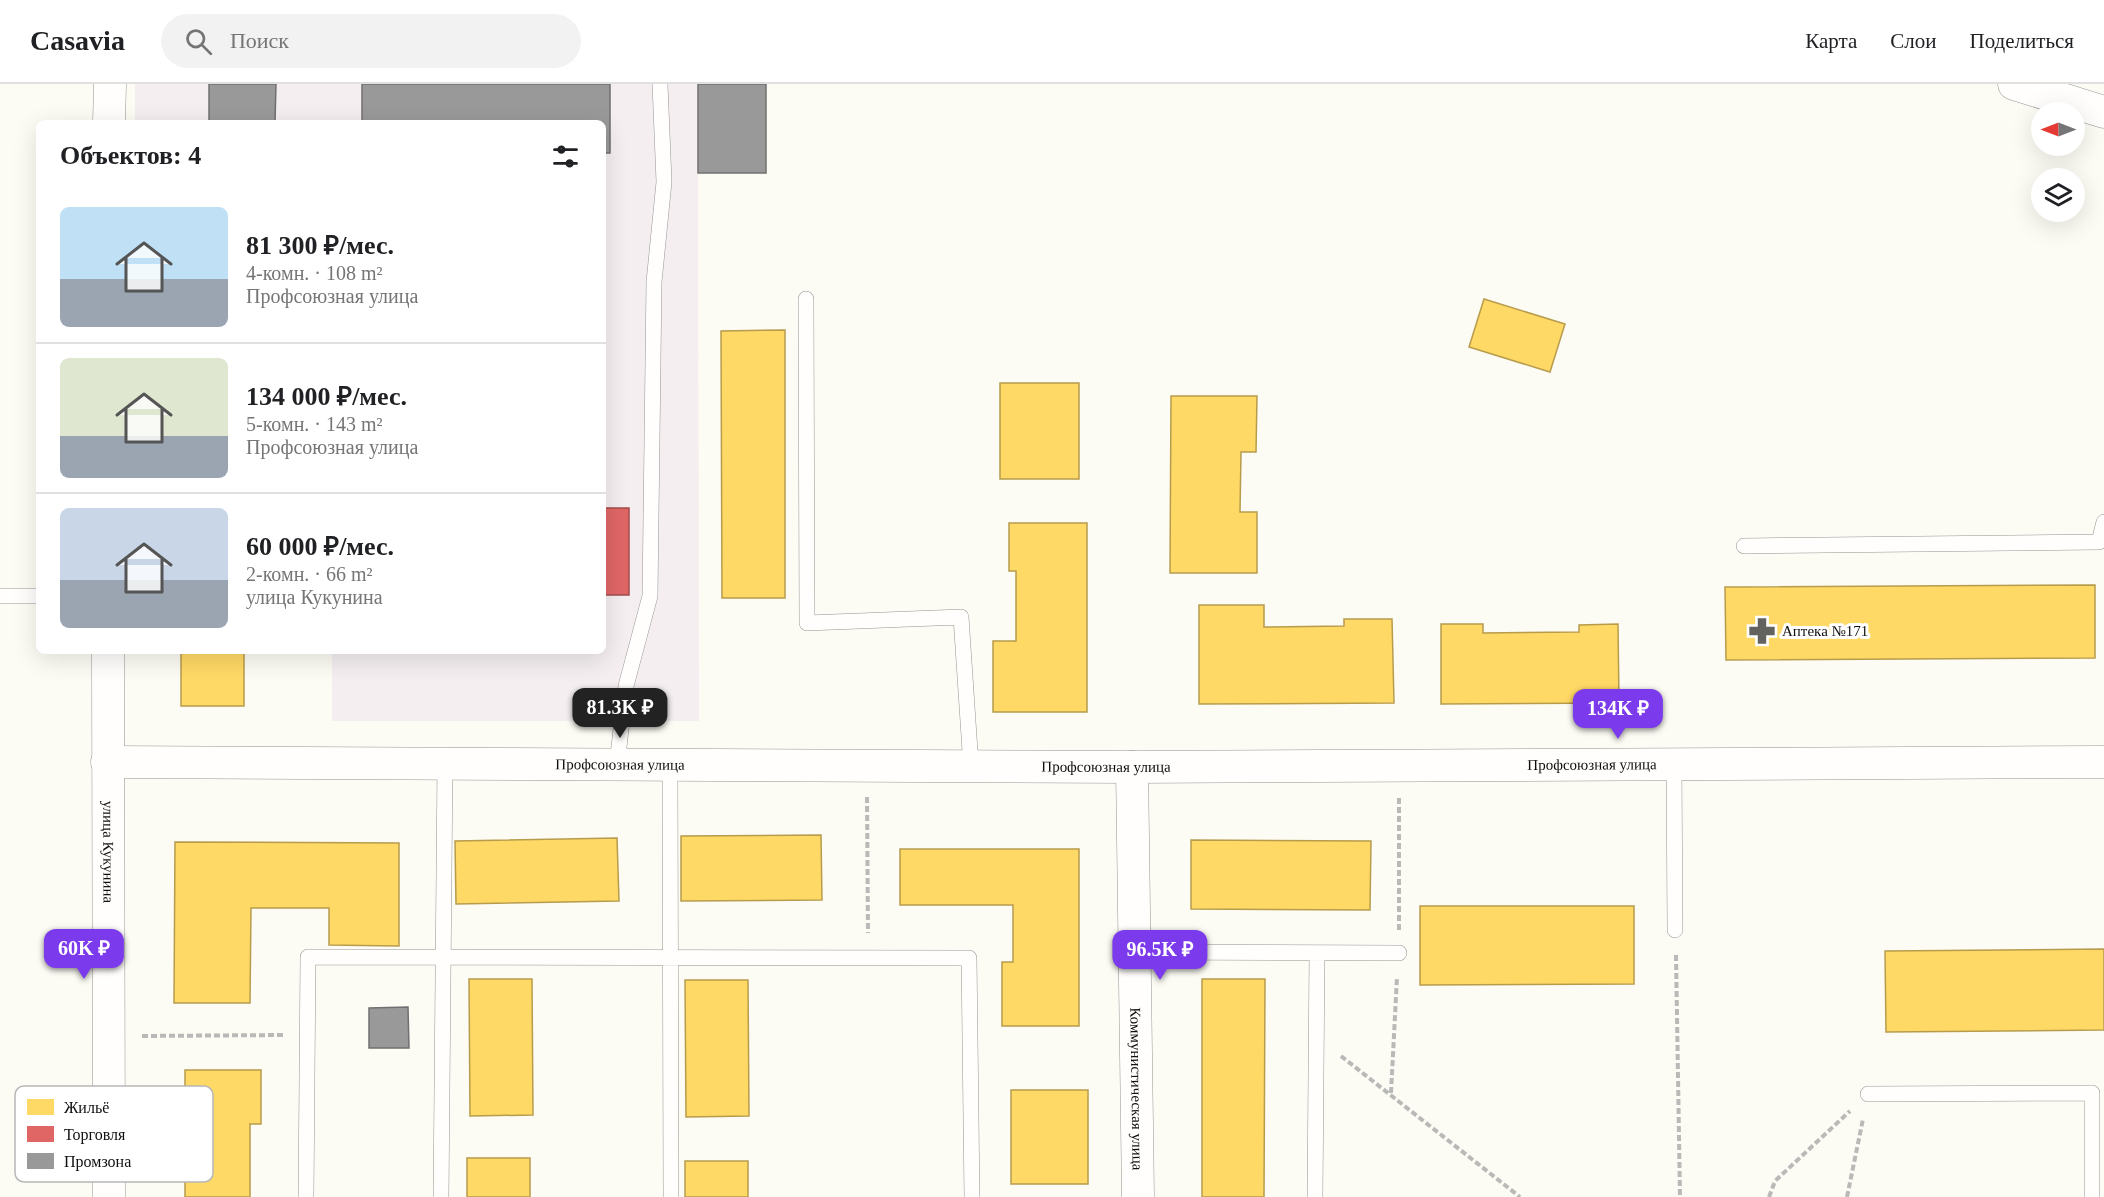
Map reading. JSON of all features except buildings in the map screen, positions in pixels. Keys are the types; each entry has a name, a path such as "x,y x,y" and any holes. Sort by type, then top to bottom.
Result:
{"street":[{"path":"110,84 110,120"},
{"path":"2014,84 2104,112"},
{"name":"улица Кукунина","path":"108,654 108,1086"},
{"name":"Профсоюзная улица","path":"107,762 971,766 2104,762"},
{"name":"Коммунистическая улица","path":"1132,766 1138,1197"},
{"name":"улица Кукунина","path":"109,1182 109,1197"}],"lane":[{"path":"617,764 626,686 650,596 654,282 664,182 660,84"},
{"path":"806,299 807,623 961,617 971,766"},
{"path":"1744,546 2102,545 2104,522"},
{"path":"0,596 36,596"},
{"path":"441,1197 445,763"},
{"path":"1674,764 1675,930"},
{"path":"670,765 671,1197"},
{"path":"1135,952 1399,953"},
{"path":"1315,1197 1317,953"},
{"path":"306,1197 308,957 670,957 969,958 972,1197"},
{"path":"1868,1094 2092,1093 2092,1197"}],"path":[{"path":"867,765 868,958"},
{"path":"1675,930 1680,1197"},
{"path":"108,1036 307,1035"},
{"path":"1317,1038 1391,1093 1520,1197"},
{"path":"1769,1197 1775,1181 1868,1094"},
{"path":"1847,1197 1868,1094"}],"shaded area":[{"path":"135,84 766,84 766,173 698,173 699,721 332,721 332,654 606,654 606,120 135,120"}],"place":[{"name":"Аптека №171","path":"1762,631"}]}
